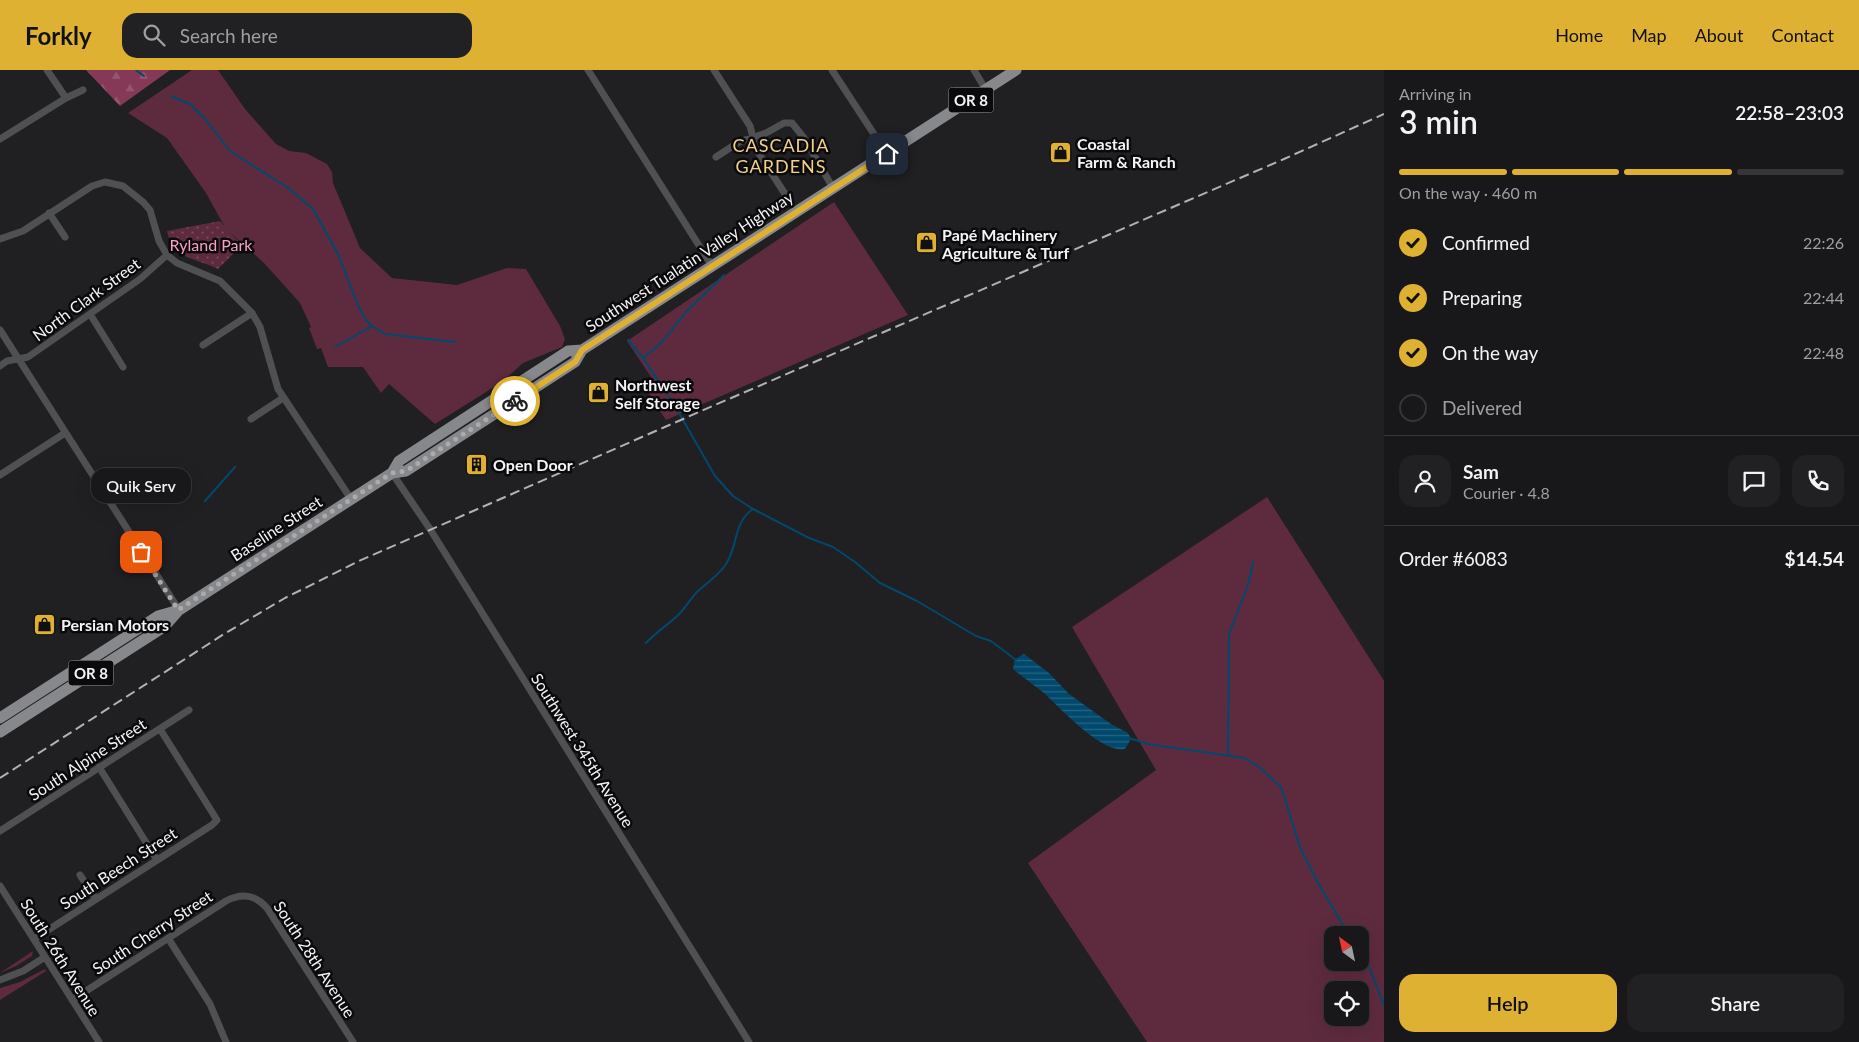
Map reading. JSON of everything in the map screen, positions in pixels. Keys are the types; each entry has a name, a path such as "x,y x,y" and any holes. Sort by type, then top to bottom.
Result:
{"highway":[{"name":"Southwest Tualatin Valley Highway","path":"582,350 1016,70"},
{"name":"Baseline Street","path":"0,718 158,616 178,610 392,473 399,461 568,351 582,350"},
{"name":"Baseline Street","path":"0,732 165,626 178,610"}],"street":[{"path":"47,70 66,98"},
{"path":"588,70 712,266"},
{"path":"714,70 750,126 756,149 787,197"},
{"path":"832,70 887,154"},
{"path":"974,70 986,90"},
{"path":"0,139 66,98 83,90"},
{"path":"716,157 739,142 784,123 792,123 804,138 833,188"},
{"path":"0,240 23,231 92,186 106,182 123,186 150,210 158,241 167,255 177,263 220,281 252,313 260,327 278,389 351,499"},
{"path":"49,214 65,237"},
{"name":"North Clark Street","path":"0,366 8,361 28,357 140,279 167,255"},
{"path":"203,346 252,313"},
{"path":"90,314 123,367"},
{"path":"0,330 178,610"},
{"path":"251,419 283,398"},
{"path":"0,475 65,432"},
{"name":"Southwest 345th Avenue","path":"392,473 430,529 749,1042"},
{"name":"South Alpine Street","path":"0,831 189,710"},
{"name":"South Beech Street","path":"34,939 217,820 160,729"},
{"path":"99,767 157,860"},
{"path":"80,875 96,899"},
{"name":"South 26th Avenue","path":"0,886 99,1042"},
{"name":"South Cherry Street","path":"72,1000 226,901 238,896 250,896"},
{"name":"South 28th Avenue","path":"250,896 257,898 267,908 353,1042"},
{"path":"168,938 210,1004 226,1042"},
{"path":"0,980 23,971 45,957"}],"green space":[{"path":"86,70 170,70 120,106"},
{"path":"192,70 218,70 245,109 276,144 289,151 306,153 327,164 332,172 333,183 360,248 392,278 457,285 507,268 526,269 560,326 565,339 562,347 523,363 502,382 435,424 389,384 381,393 363,367 328,367 321,348 317,349 309,328 311,327 300,303 264,263 226,229 206,193 167,138 128,113"},
{"path":"834,202 908,315 666,420 642,383 651,377 627,341"},
{"name":"Ryland Park","path":"220,221 243,244 218,269 193,260 180,252 174,247 167,231"},
{"path":"1267,497 1384,681 1384,1042 1147,1042 1028,863 1156,770 1072,627"},
{"path":"33,951 32,956 0,973"},
{"path":"45,969 46,971 0,1000 0,988 20,982"}],"water":[{"path":"1024,654 1049,673 1069,694 1111,724 1128,733 1131,739 1125,749 1116,749 1093,737 1044,693 1013,669 1015,659"}],"waterway":[{"path":"136,70 144,76"},
{"path":"171,96 190,104 206,120 230,151 288,188 313,209 338,254 359,308 372,326 385,334 455,342"},
{"path":"643,358 662,342 686,312 724,275"},
{"path":"335,347 372,326"},
{"path":"628,340 643,358 675,406 715,476 733,496 753,509 809,538 833,547 880,583 917,601 976,636 991,641 1016,660"},
{"path":"205,501 235,467"},
{"path":"646,643 677,616 698,591 724,567 729,560 742,521 753,509"},
{"path":"1228,756 1229,634 1248,585 1253,562"},
{"path":"1129,738 1148,744 1244,758 1258,766 1281,787 1300,847 1318,883 1344,926"},
{"path":"1369,967 1384,1005"}],"railway":[{"path":"0,778 224,634 285,598 359,561 1384,114"}],"way so far":[{"path":"141,552 178,610 392,473 406,471 515,401"}],"place":[{"name":"Coastal Farm & Ranch","path":"1061,152"},
{"name":"Papé Machinery Agriculture & Turf","path":"926,243"},
{"name":"Northwest Self Storage","path":"599,393"},
{"name":"Open Door","path":"477,464"},
{"name":"Quik Serv","path":"141,552"},
{"name":"Persian Motors","path":"45,624"}],"district":[{"name":"CASCADIA GARDENS","path":"781,155"}],"route":[{"path":"515,401 575,362 582,350 887,154"}]}
